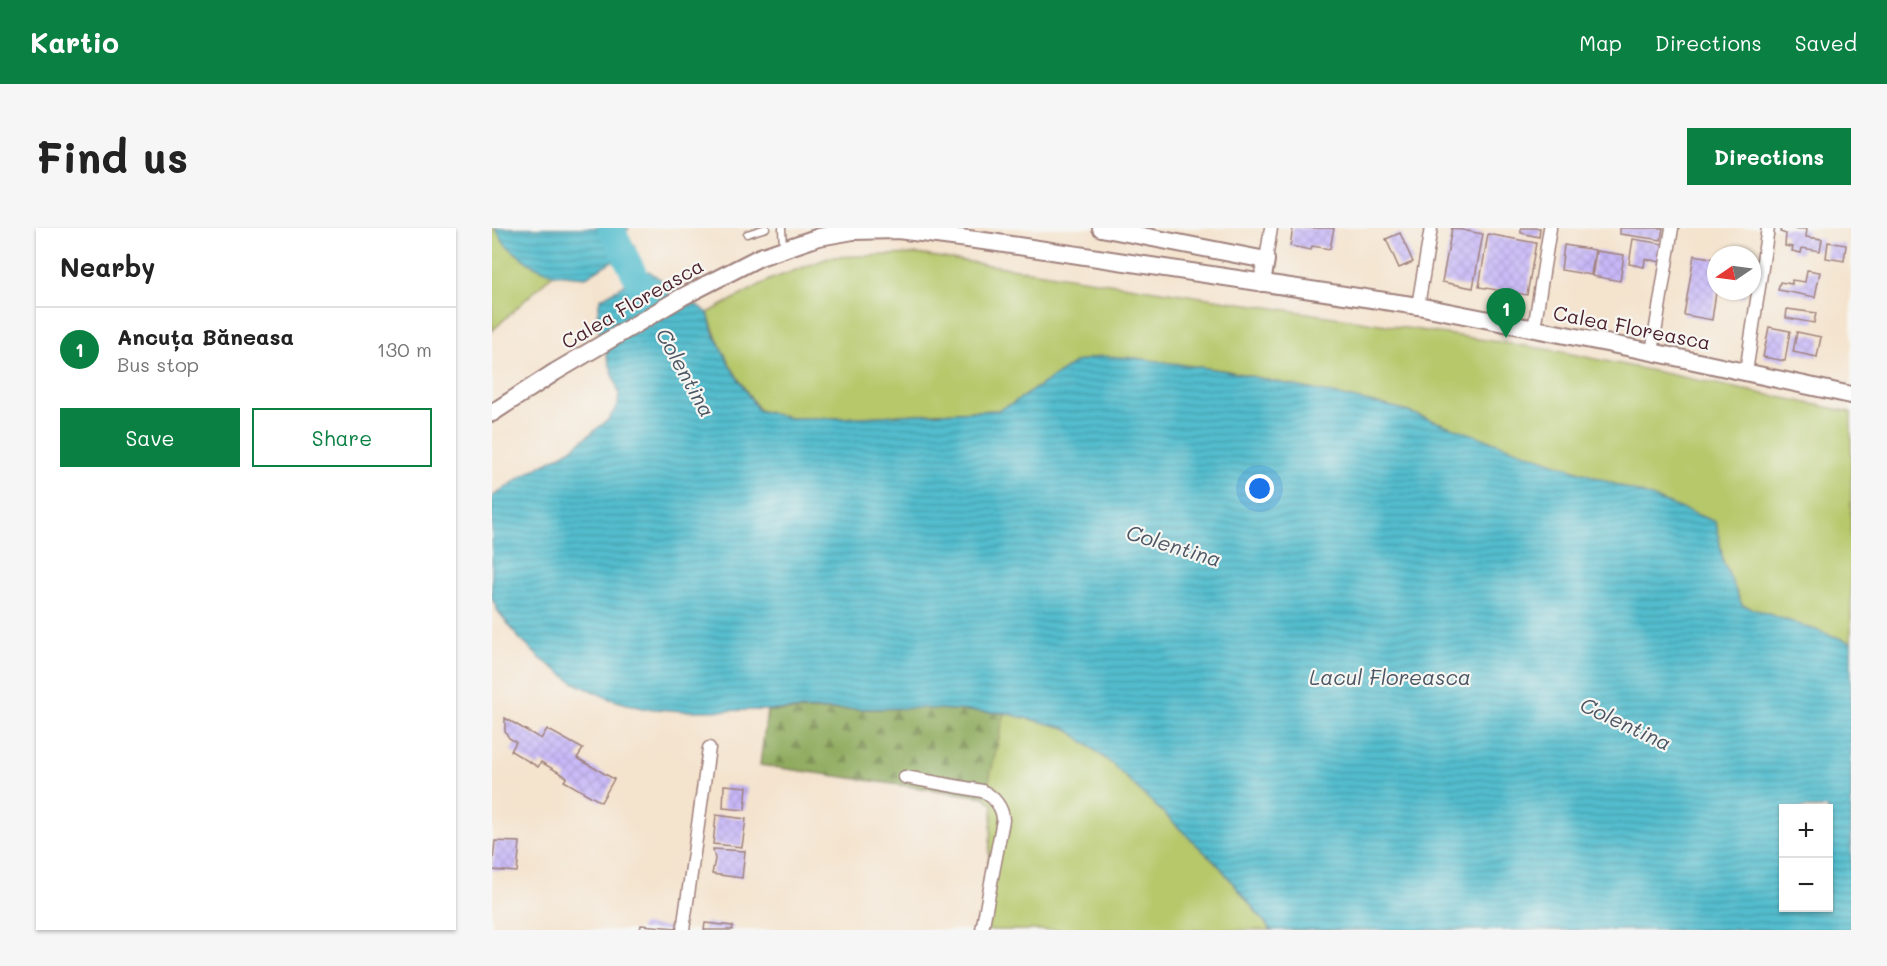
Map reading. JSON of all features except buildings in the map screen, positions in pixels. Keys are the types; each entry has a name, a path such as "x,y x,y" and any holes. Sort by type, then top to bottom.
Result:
{"main road":[{"path":"1101,228 1127,230 1266,260 1257,282"},
{"name":"Calea Floreasca","path":"492,413 586,353 735,269 819,237 868,229 926,233 1418,306 1652,352 1851,395"},
{"path":"1246,256 1257,282"}],"street":[{"path":"1266,260 1271,228"},
{"path":"1418,306 1431,228"},
{"path":"1534,328 1550,228"},
{"path":"1652,352 1672,228"},
{"path":"1746,372 1768,228"},
{"path":"683,930 709,748"},
{"path":"905,777 982,791 990,794 1003,811 982,930"}],"lane":[{"path":"747,234 766,228"},
{"path":"782,228 783,249"}],"green space":[{"path":"492,228 495,228 513,251 553,274 492,331"},
{"path":"917,254 1552,350 1851,412 1851,642 1742,605 1723,561 1716,522 1646,495 1397,408 1227,371 1135,358 998,410 842,418 790,418 759,410 723,351 708,313 769,280 831,257"},
{"path":"921,708 1005,713 1096,765 983,930 993,805 985,797 760,765 767,711"},
{"path":"1005,713 1066,728 1112,764 1220,867 1271,930 983,930 993,805 985,797"}],"water":[{"path":"495,228 629,228 626,232 635,247 586,277 553,274 530,264 506,245"},
{"name":"Lacul Floreasca","path":"649,271 708,313 713,332 732,369 758,410 790,418 842,418 998,410 1013,403 1076,362 1101,356 1135,358 1227,371 1397,408 1646,495 1716,522 1723,561 1742,605 1851,642 1851,930 1271,930 1220,867 1112,764 1066,728 1005,713 921,708 684,711 642,708 610,699 575,683 541,659 519,638 498,611 492,598 492,497 523,476 570,450 609,419 618,405 619,393 596,322 600,299"}],"waterway":[{"name":"Colentina","path":"611,228 652,309"}],"place":[{"name":"Ancuța Băneasa","path":"1506,338"}]}
